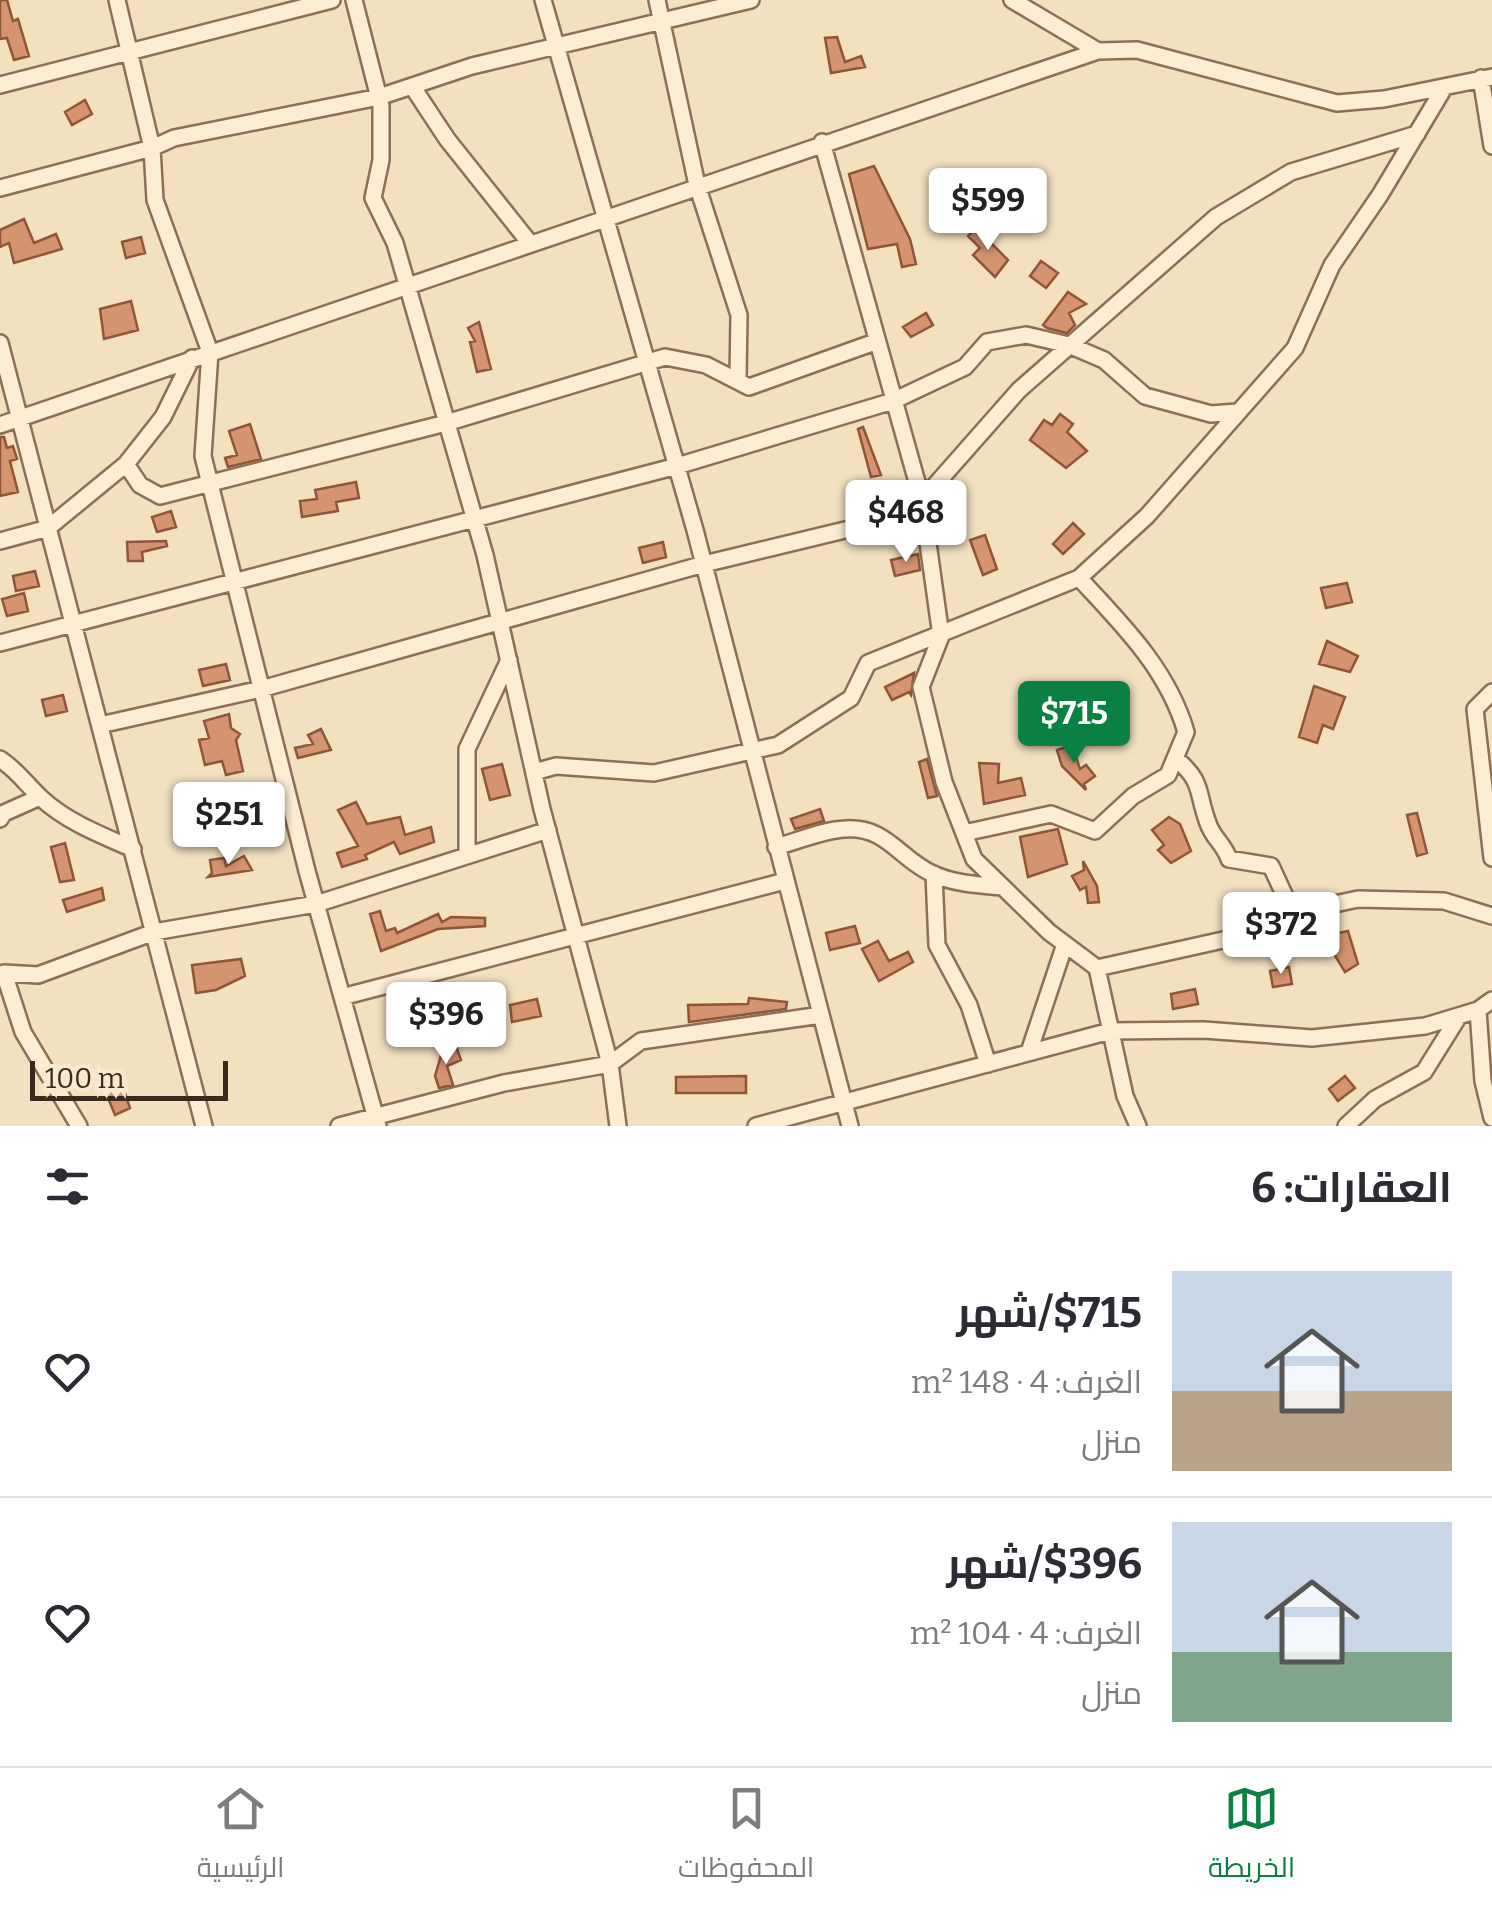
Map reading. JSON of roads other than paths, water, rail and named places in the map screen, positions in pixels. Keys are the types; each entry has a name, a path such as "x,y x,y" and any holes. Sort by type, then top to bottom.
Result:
{"street":[{"path":"117,0 152,148 156,200 210,352 203,456 316,904 377,1121"},
{"path":"0,85 332,0"},
{"path":"354,0 379,97 381,160 372,198 395,243 475,519 548,830 610,1064 618,1126"},
{"path":"544,0 704,564 845,1118"},
{"path":"657,0 697,185 738,315 738,378"},
{"path":"0,188 152,148 174,138 379,97 556,47 751,0"},
{"path":"1012,0 1098,51"},
{"path":"0,425 604,216 1098,51 1138,50 1337,103 1444,88 1486,77 1492,146"},
{"path":"412,86 447,140 529,242"},
{"path":"534,772 556,766 654,774 778,745 851,698 868,663 1079,578 1147,516 1295,348 1332,265 1444,88"},
{"path":"100,726 261,689 704,564 874,523 922,500 1019,390 1216,217 1291,172 1417,134"},
{"path":"822,142 922,500 940,636 921,686 944,782 974,859 1097,968 1125,1096 1138,1126"},
{"path":"0,643 235,585 677,466 893,401 965,367 987,342 1026,335 1069,346 1104,360 1145,396 1211,414 1236,412"},
{"path":"0,342 204,1126"},
{"path":"126,464 140,485 160,496 446,423 664,358 706,364 749,387 875,342"},
{"path":"0,541 48,528 126,464 162,418 192,358"},
{"path":"964,833 1051,814 1094,832 1132,796 1168,775 1186,732 1178,701 1140,644 1079,578"},
{"path":"467,856 468,750 509,660"},
{"path":"1492,692 1475,709 1492,858"},
{"path":"1175,758 1196,776 1209,828 1224,844 1229,859 1271,866 1294,916"},
{"path":"0,759 20,772 40,797 78,824 133,849"},
{"path":"0,819 4,813 40,797"},
{"path":"776,847 846,828 884,835 908,860 934,874 964,884 1003,887"},
{"path":"80,1126 23,1032 1,971 38,976 154,932 316,904 548,830"},
{"path":"934,874 937,946 968,1005 988,1064"},
{"path":"342,997 577,939 785,881"},
{"path":"1097,968 1250,934 1294,916 1358,899 1444,901 1492,916"},
{"path":"1029,1052 1066,944"},
{"path":"756,1126 845,1118 988,1064 1110,1031 1204,1030 1312,1038 1424,1026 1485,1005 1482,1081 1492,1118"},
{"path":"339,1126 377,1121 504,1083 610,1064 641,1040 821,1015"},
{"path":"1346,1126 1375,1098 1424,1072 1459,1016"}]}
